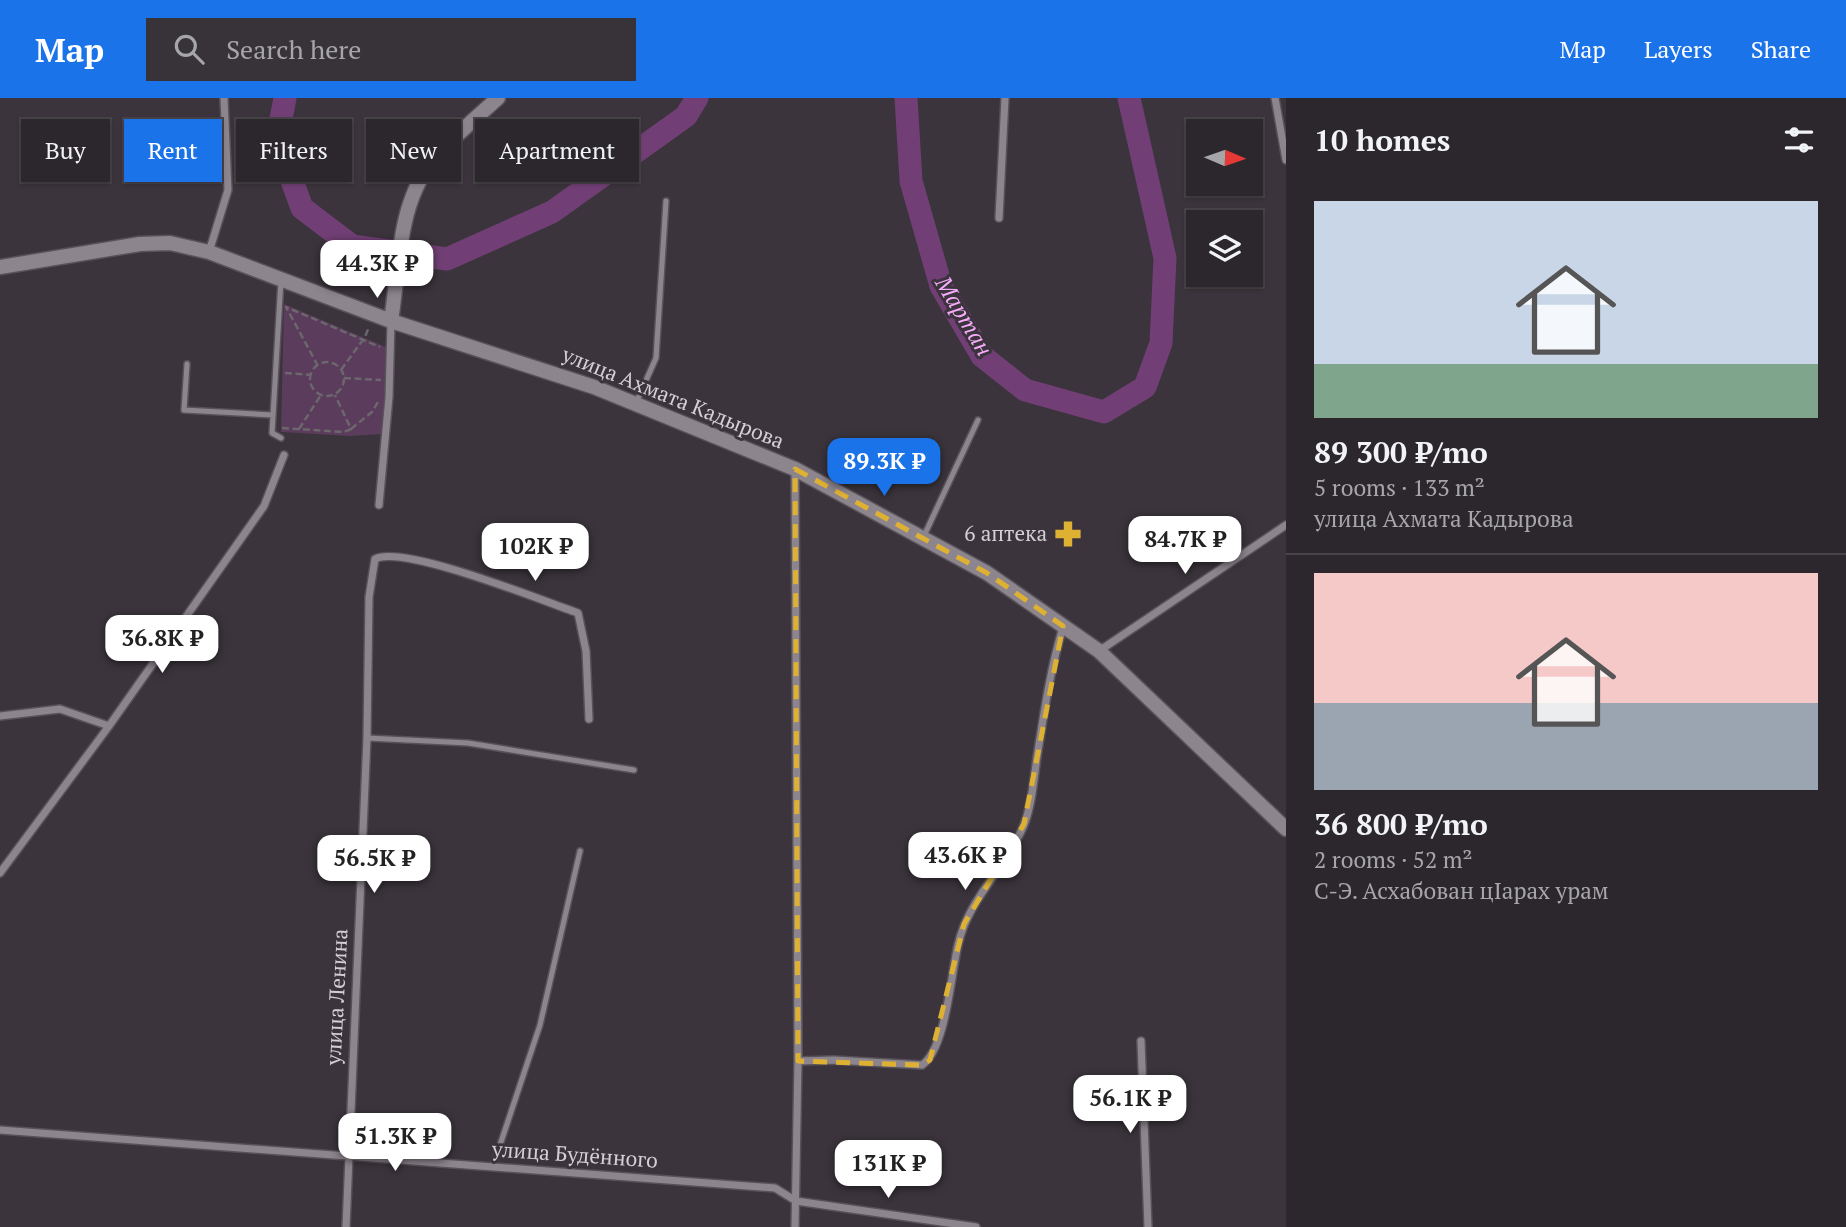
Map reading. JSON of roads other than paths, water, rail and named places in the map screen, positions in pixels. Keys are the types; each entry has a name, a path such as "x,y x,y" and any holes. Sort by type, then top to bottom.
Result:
{"main road":[{"path":"391,321 402,227 415,190 437,155 498,98"},
{"name":"улица Ахмата Кадырова","path":"0,267 140,244 170,243 209,252 391,321 594,387 795,469 987,573 1099,650 1286,829"}],"street":[{"path":"209,252 228,190 224,98"},
{"path":"999,218 1005,98"},
{"path":"1275,98 1286,160"},
{"path":"379,505 389,397 391,321"},
{"path":"0,873 109,726 264,506 284,455"},
{"path":"795,469 798,1062 795,1227"},
{"path":"1099,650 1286,525"},
{"name":"улица Ленина","path":"345,1227 367,738 369,597 375,559 383,555 421,560 578,613 586,651 589,719"},
{"path":"798,1062 834,1060 922,1065 930,1060 946,1009 957,946 964,925 975,903 1003,865 1024,824 1051,666 1063,626"},
{"path":"0,716 60,709 109,726"},
{"path":"1141,1041 1148,1227"},
{"name":"улица Будённого","path":"0,1130 775,1188 796,1200 976,1227"}],"lane":[{"path":"636,404 656,358 666,201"},
{"path":"281,280 272,433 281,438"},
{"path":"187,364 184,410 274,415"},
{"path":"923,539 978,420"},
{"path":"367,738 468,743 634,770"},
{"path":"493,1166 540,1025 580,850"}],"waterway":[{"name":"Мартан","path":"285,98 277,140 302,208 352,246 447,259 552,212 686,116 697,98"},
{"name":"Мартан","path":"906,98 911,181 941,286 982,356 1025,390 1104,412 1145,387 1161,343 1165,258 1129,98"}],"place":[{"name":"6 аптека","path":"1068,534"}]}
